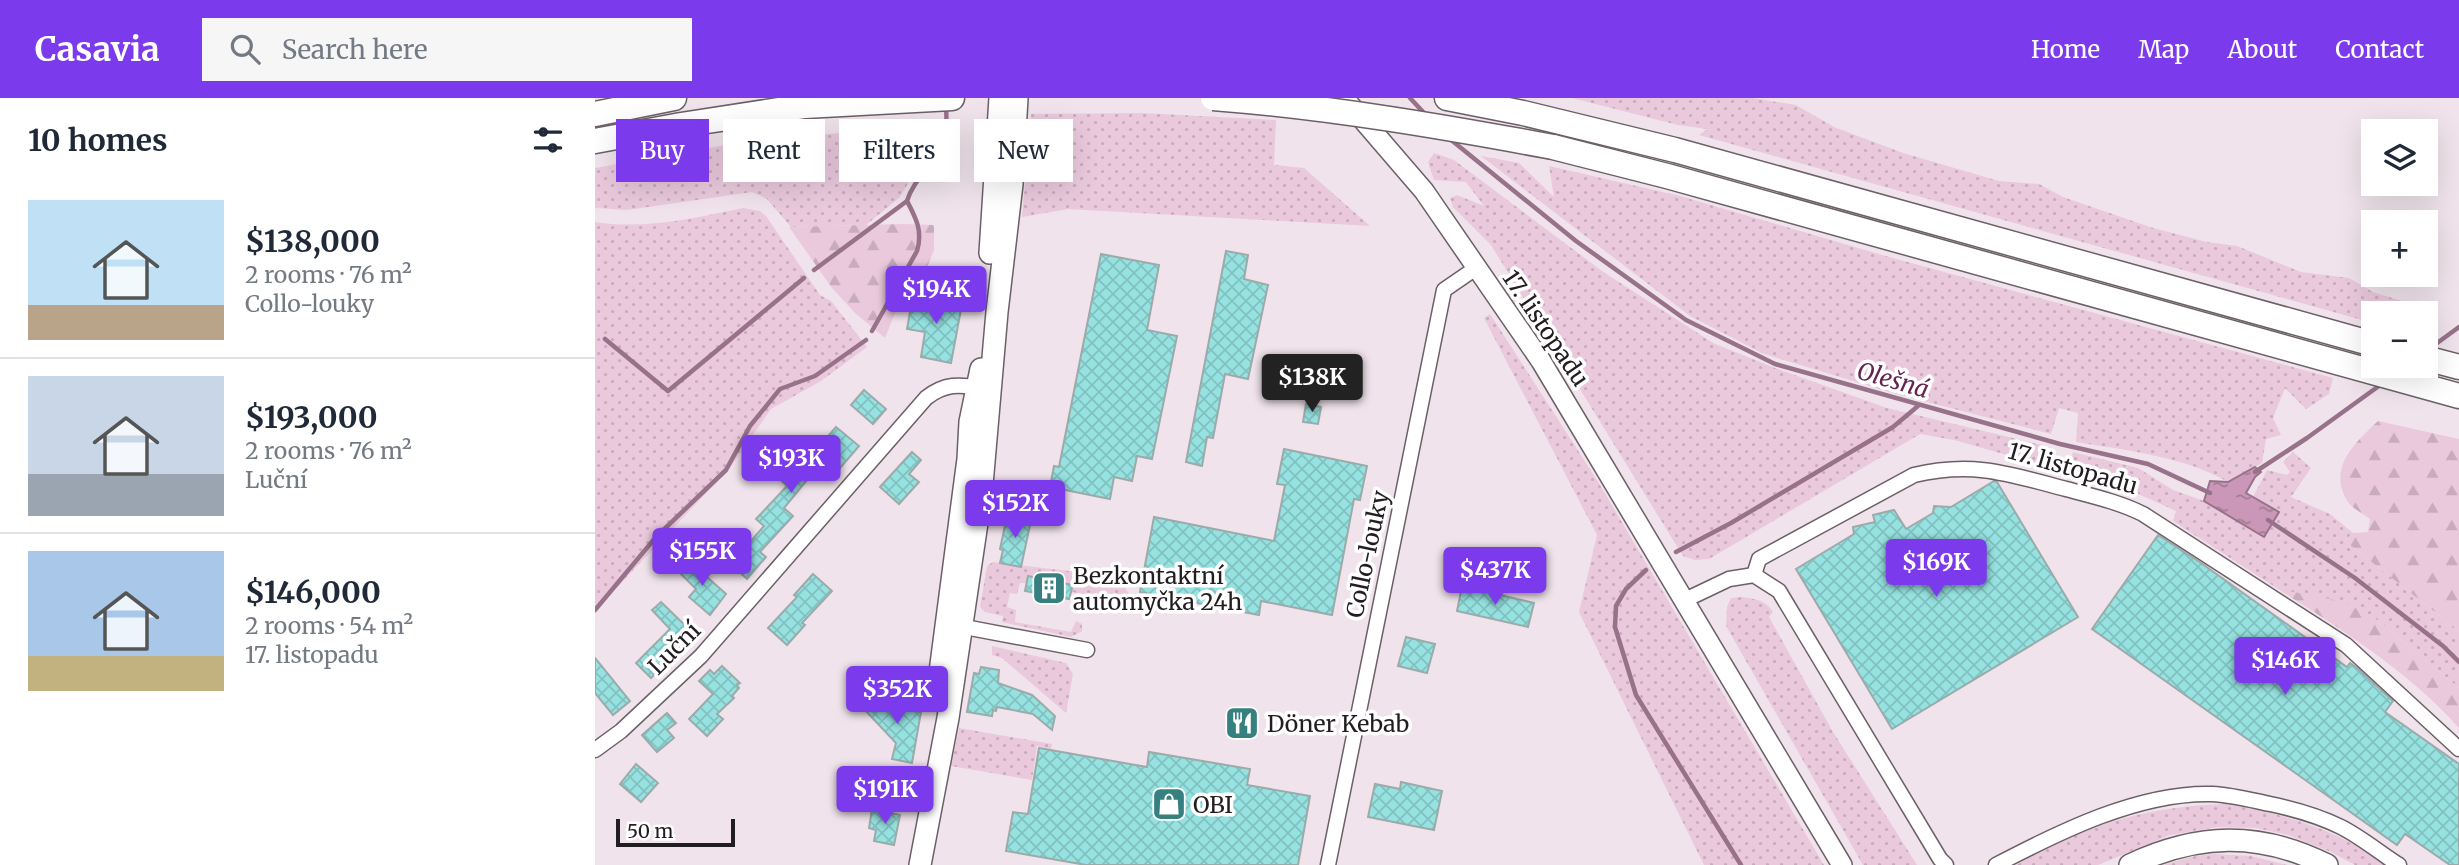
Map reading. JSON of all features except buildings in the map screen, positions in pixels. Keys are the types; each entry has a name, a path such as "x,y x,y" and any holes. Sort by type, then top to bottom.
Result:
{"highway":[{"path":"602,112 674,98"},
{"path":"1213,98 1377,116 1553,147 1774,205 2459,396"},
{"path":"1447,98 1523,113 1675,150 2361,341"},
{"path":"602,140 806,106 940,99"}],"main road":[{"path":"983,388 981,366 1000,98"},
{"path":"920,865 948,718 970,422 983,388 1012,184 1017,98"},
{"name":"17. listopadu","path":"1344,98 1424,191 1541,361 1842,865"},
{"path":"908,865 954,625"},
{"path":"2130,865 2183,844 2232,839 2280,847 2327,865"}],"street":[{"name":"Collo-louky","path":"1328,865 1444,290 1476,268"},
{"name":"Luční","path":"595,750 621,731 701,656 926,398 939,388 983,388"},
{"name":"17. listopadu","path":"1754,575 1759,559 1914,475 1942,469 1996,470 2112,502 2143,514 2346,645 2459,749"},
{"path":"1685,600 1729,579 1754,575 1779,591 1946,865"},
{"path":"954,625 1087,650"},
{"path":"1996,865 2060,832 2096,818 2170,798 2211,794 2297,810 2341,827 2399,865"}],"green space":[{"path":"1572,98 1753,98 1796,105 1834,127 1903,153 1999,181 2039,184 2063,197 2153,228 2207,242 2237,246 2301,272 2349,278 2361,287 2401,301 2361,301 2361,320 1699,135 1707,129 1678,125"},
{"path":"1142,113 1276,120 1274,165 1304,168 1370,226 1068,209 1022,217 1025,182 1073,182 1073,119 1031,119 1031,114"},
{"path":"839,133 839,182 909,182 899,198 866,225 791,227 767,199 752,192 627,210 595,208 595,168 616,164 616,182 709,182 709,148 723,145 723,182 825,182 825,134"},
{"path":"1434,153 1454,160 1602,271 1713,343 1887,408 2047,446 2042,465 1954,440 1920,434 1709,559 1695,560 1683,556 1491,245 1453,207 1450,198 1457,195 1484,206 1466,182 1434,180 1428,162"},
{"path":"1481,156 1519,163 1554,197 1549,166 1680,196 1882,255 2333,378 2329,394 2306,409 2285,388 2273,418 2281,435 2266,439 2262,463 2228,482 2174,460 2076,442 2078,413 2059,408 2051,434 1896,394 1764,354 1690,316"},
{"path":"743,208 760,211 766,216 820,295 831,301 867,347 821,381 771,409 729,469 603,602 595,607 595,222 651,224"},
{"path":"934,225 934,250 919,286 902,301 885,338 855,313 832,288 789,227"},
{"path":"1490,314 1597,480 1824,865 1704,865 1579,612 1597,535 1484,318"},
{"path":"2378,421 2459,439 2459,631 2345,541 2353,533 2368,532 2370,519 2348,502 2342,490 2342,467 2353,447"},
{"path":"2073,452 2138,468 2173,490 2204,501 2264,537 2279,512 2253,497 2267,470 2287,475 2290,472 2283,462 2293,452 2311,468 2291,497 2330,514 2353,533 2345,541 2459,631 2459,688 2372,616 2278,589 2173,521 2176,511 2123,487 2068,473"},
{"path":"993,562 1119,577 1134,603 1071,592 1072,585 1028,576 1026,583 1020,583 1017,594 1010,593 1007,607 1016,610 1015,622 1071,632 1076,621 1082,624 1082,631 1071,637 1002,622 1003,616 985,612 980,607 987,566"},
{"path":"2278,589 2344,602 2372,616 2459,688 2459,728 2396,670"},
{"path":"1731,598 1756,599 1773,612 1769,617 1833,732 1917,865 1863,865 1726,626 1727,607"},
{"path":"992,646 1066,663 1073,674 1066,713 1002,658 992,655"},
{"path":"959,728 1052,744 1051,749 1037,746 1032,780 951,766"},
{"path":"2226,804 2311,825 2369,852 2389,865 2355,865 2288,835 2256,828 2218,827 2170,835 2098,865 2016,865 2066,839 2117,820 2170,809"},
{"path":"2195,856 2251,856 2287,865 2163,865"}],"water":[{"path":"2255,467 2261,472 2246,493 2279,512 2264,537 2204,501 2210,481 2228,482"}],"waterway":[{"name":"Olešná","path":"1410,98 1426,115"},
{"path":"872,331 917,251 919,231 907,201 913,187 942,145 946,129 946,107"},
{"name":"Olešná","path":"1450,139 1576,241 1686,320 1775,364 2060,444 2148,464 2210,493"},
{"path":"814,270 907,201"},
{"path":"605,339 668,391 804,278"},
{"name":"Olešná","path":"2438,342 2459,327"},
{"path":"595,610 656,537 726,470 750,426 780,389 815,376 866,340"},
{"name":"Olešná","path":"2255,472 2383,383"},
{"path":"1676,552 1731,523 1893,427 1918,406"},
{"path":"2268,520 2355,578 2443,646 2459,662"},
{"path":"1646,570 1626,589 1616,606 1615,627 1636,695 1741,865"}],"place":[{"name":"Bezkontaktní automyčka 24h","path":"1049,588"},
{"name":"Döner Kebab","path":"1242,723"},
{"name":"OBI","path":"1169,804"}]}
